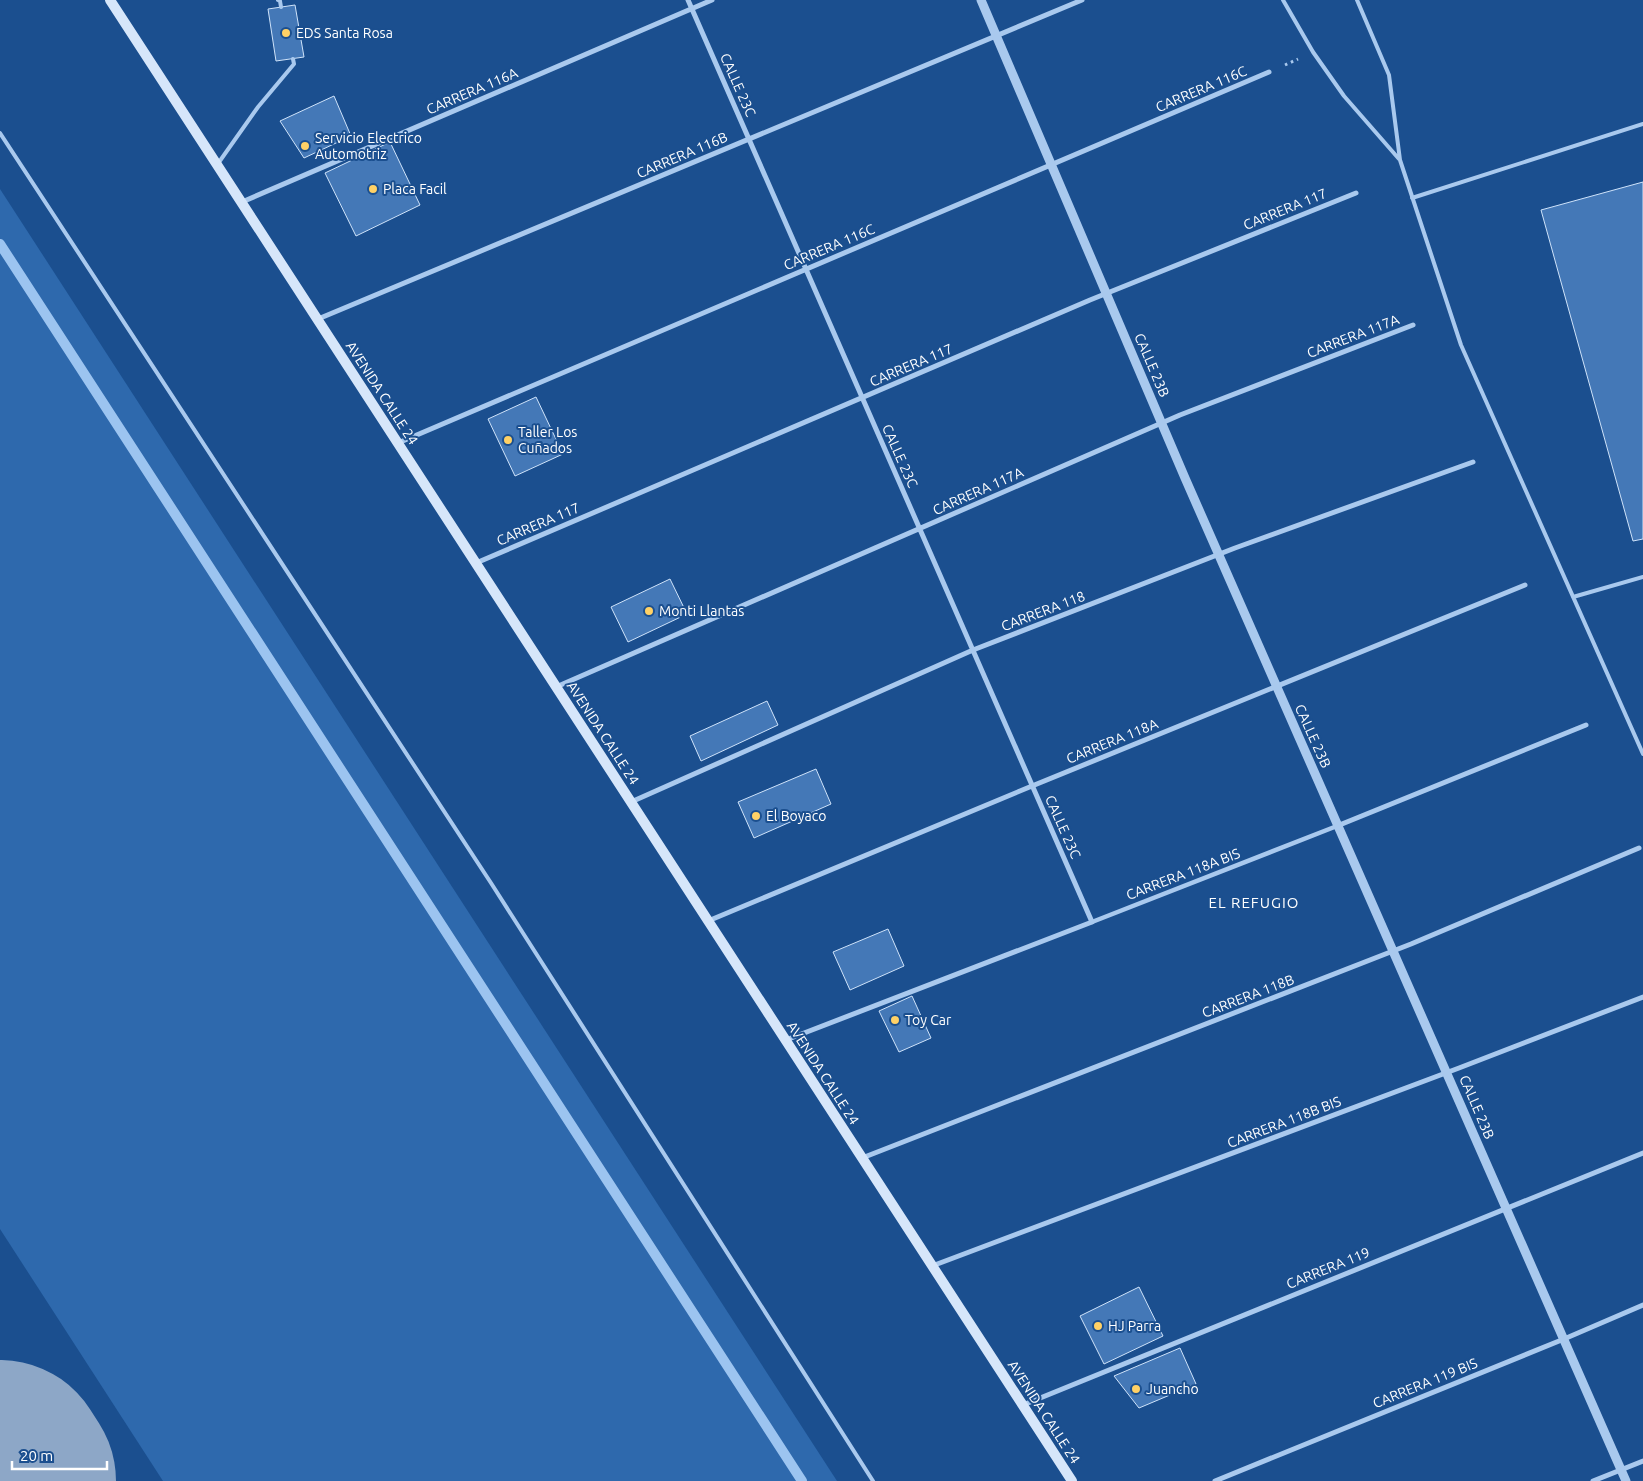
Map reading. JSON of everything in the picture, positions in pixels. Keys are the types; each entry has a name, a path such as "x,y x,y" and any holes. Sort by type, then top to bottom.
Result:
{"main road":[{"name":"AVENIDA CALLE 24","path":"110,0 1072,1481"}],"street":[{"name":"CALLE 23C","path":"688,0 1092,922"},
{"name":"CARRERA 116A","path":"242,202 712,0"},
{"name":"CALLE 23B","path":"981,0 1218,554 1626,1481"},
{"name":"CARRERA 116B","path":"318,319 1082,0"},
{"name":"CARRERA 116C","path":"398,443 1269,72"},
{"name":"CARRERA 117","path":"476,563 1106,294 1356,192"},
{"name":"CARRERA 117A","path":"556,687 1162,423 1413,325"},
{"name":"CARRERA 118","path":"630,802 973,650 1218,554 1472,462"},
{"name":"CARRERA 118A","path":"708,921 1032,786 1525,585"},
{"name":"CARRERA 118A BIS","path":"786,1040 1337,826 1586,725"},
{"name":"CARRERA 118B","path":"862,1158 1392,952 1639,848"},
{"name":"CARRERA 118B BIS","path":"932,1266 1447,1073 1643,997"},
{"name":"CARRERA 119","path":"1022,1405 1643,1153"},
{"name":"CARRERA 119 BIS","path":"1215,1481 1643,1305"},
{"path":"1593,1481 1643,1461"}],"lane":[{"path":"278,0 281,7"},
{"path":"1282,0 1313,52 1344,96 1400,160"},
{"path":"1357,0 1389,75 1400,160 1462,345 1643,754"},
{"path":"217,165 258,108 294,64 293,59"},
{"path":"1412,198 1643,124"},
{"path":"0,133 490,883 873,1481"},
{"path":"1572,597 1643,577"}],"path":[{"path":"1269,72 1313,52"}],"shaded area":[{"path":"0,189 837,1481 163,1481 0,1229"}],"building":[{"name":"EDS Santa Rosa","path":"295,5 304,57 276,61 268,9"},
{"path":"334,96 351,136 304,158 280,121"},
{"name":"Placa Facil","path":"390,142 420,205 356,236 325,173"},
{"path":"1643,182 1643,539 1633,541 1541,210"},
{"path":"536,397 563,454 515,476 488,419"},
{"name":"Monti Llantas","path":"670,579 687,614 628,642 611,607"},
{"path":"767,701 778,725 701,761 690,736"},
{"path":"816,769 831,804 754,838 738,802"},
{"path":"888,929 904,966 850,990 833,952"},
{"path":"912,996 931,1038 899,1052 879,1011"},
{"path":"1139,1287 1163,1336 1104,1364 1080,1316"},
{"path":"1180,1348 1196,1384 1139,1408 1114,1376"}],"waterway":[{"path":"0,244 802,1481"}],"runway":[{"path":"0,1467 9,1481"}],"place":[{"name":"EDS Santa Rosa","path":"286,33"},
{"name":"Servicio Electrico Automotriz","path":"305,146"},
{"name":"Placa Facil","path":"373,189"},
{"name":"Taller Los Cuñados","path":"508,440"},
{"name":"Monti Llantas","path":"649,611"},
{"name":"El Boyaco","path":"756,816"},
{"name":"Toy Car","path":"895,1020"},
{"name":"HJ Parra","path":"1098,1326"},
{"name":"Juancho","path":"1136,1389"}],"district":[{"name":"EL REFUGIO","path":"1254,902"}]}
